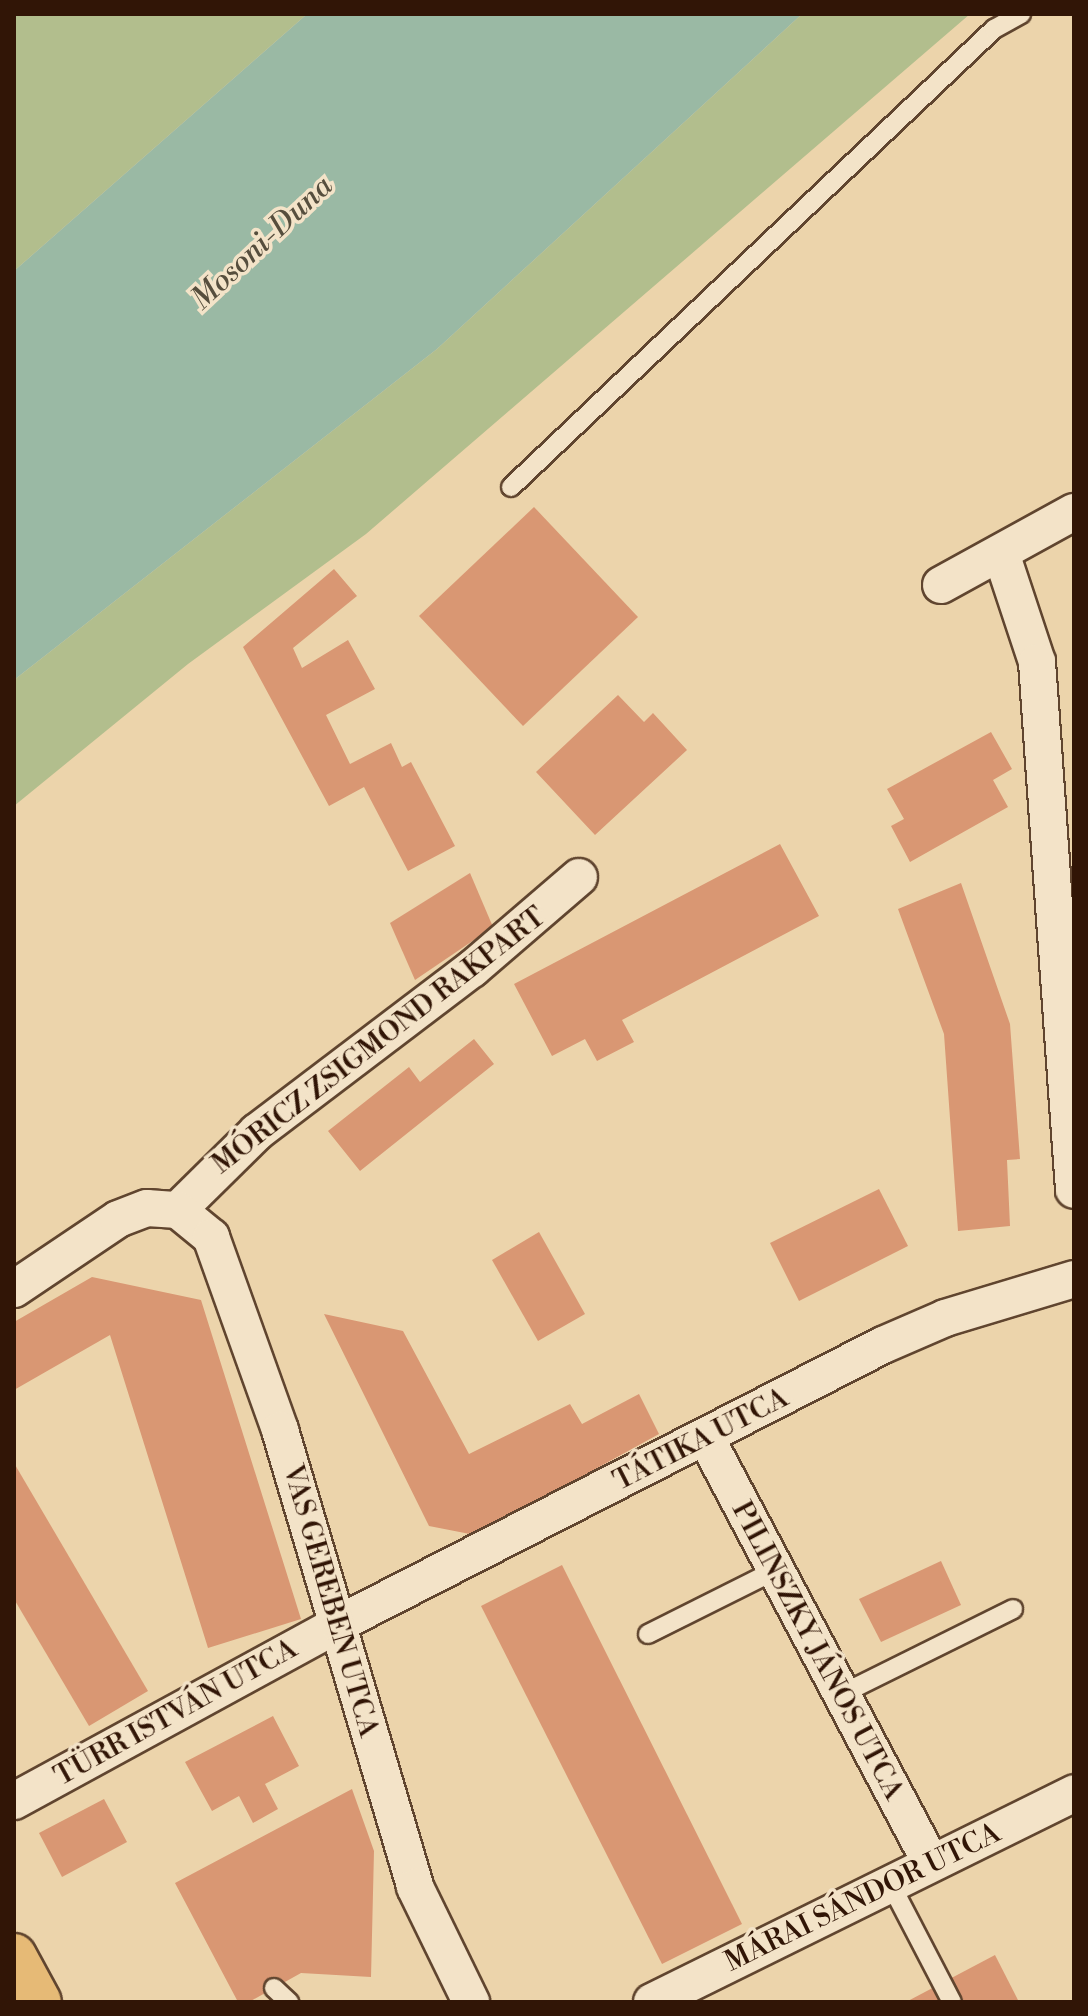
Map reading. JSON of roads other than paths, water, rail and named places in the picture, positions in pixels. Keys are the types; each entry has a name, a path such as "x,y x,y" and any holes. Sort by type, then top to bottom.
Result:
{"main road":[{"path":"14,1956 39,2002"}],"street":[{"path":"941,585 1074,512"},
{"path":"1001,553 1037,662 1062,862 1074,1190"},
{"name":"MÓRICZ ZSIGMOND RAKPART","path":"178,1210 257,1132 503,945 579,877"},
{"path":"14,1289 132,1212 178,1210"},
{"name":"VAS GEREBEN UTCA","path":"178,1210 201,1225 224,1264 338,1624 415,1887 471,2002"},
{"name":"TÁTIKA UTCA","path":"338,1624 945,1318 1074,1279"},
{"name":"PILINSZKY JÁNOS UTCA","path":"706,1438 931,1863"},
{"name":"TÜRR ISTVÁN UTCA","path":"14,1801 338,1624"},
{"name":"MÁRAI SÁNDOR UTCA","path":"652,2002 1074,1793"}],"lane":[{"path":"511,487 994,29 1021,14"},
{"path":"648,1634 774,1571"},
{"path":"842,1694 1013,1609"},
{"path":"890,1883 952,2002"},
{"path":"274,1988 289,2002"}],"water":[{"name":"Mosoni-Duna","path":"307,14 802,14 437,349 14,680 14,271"}]}
